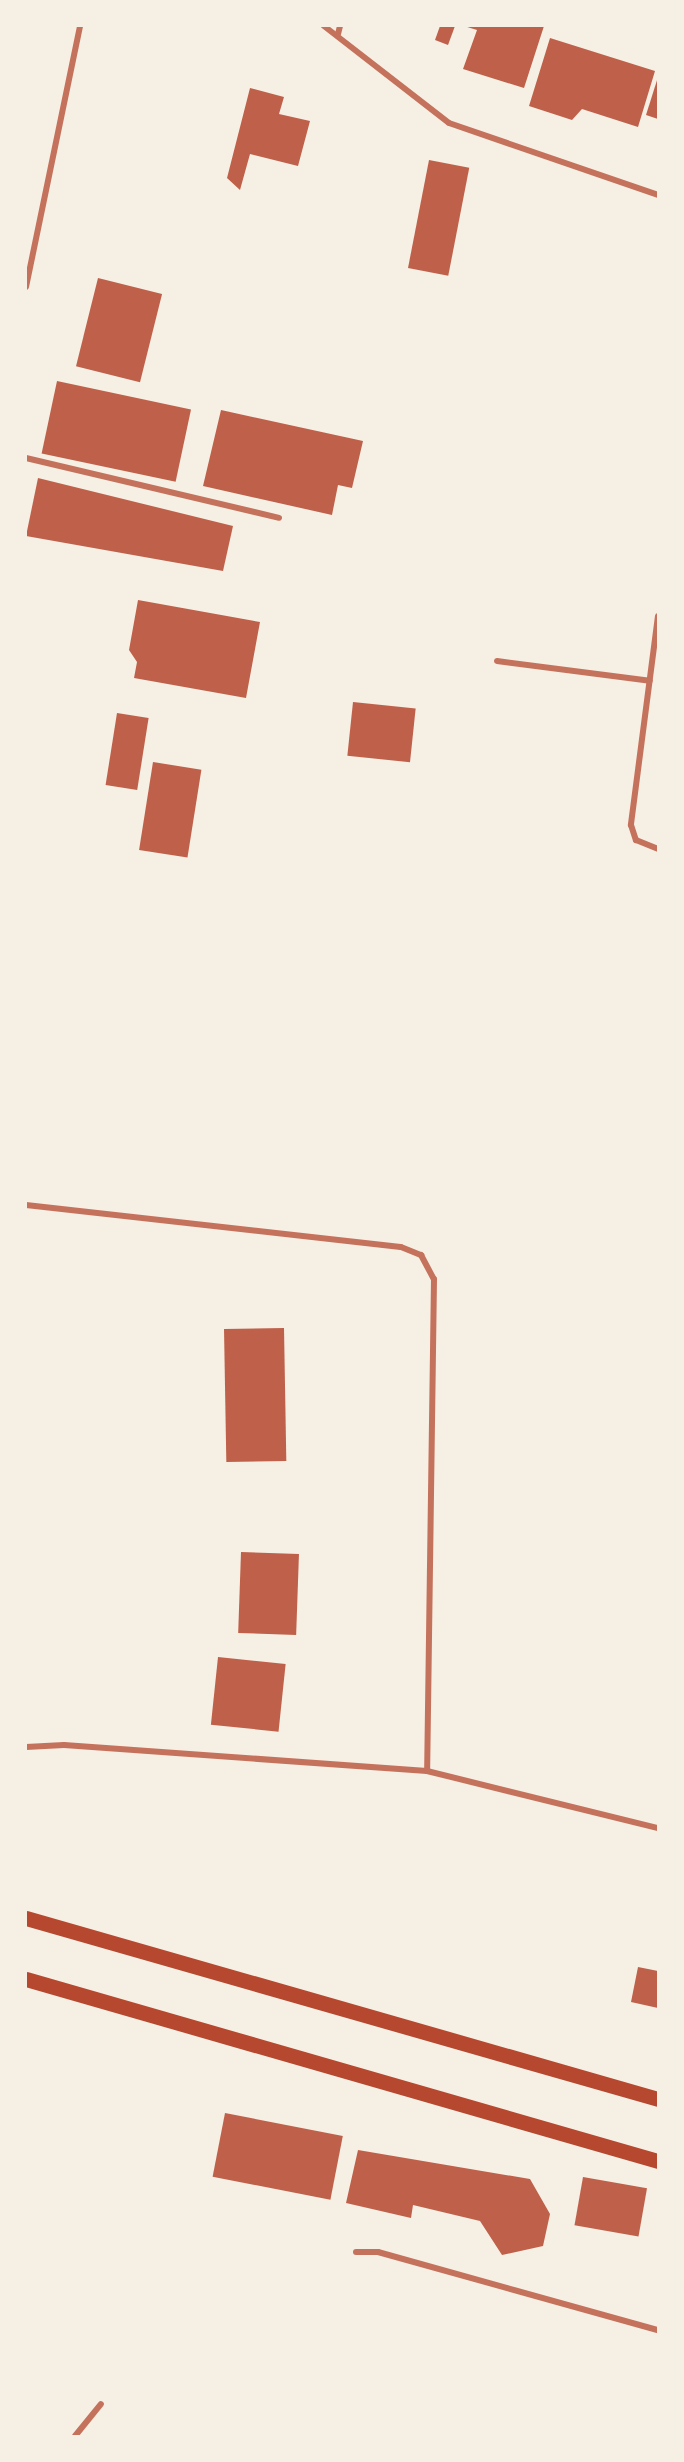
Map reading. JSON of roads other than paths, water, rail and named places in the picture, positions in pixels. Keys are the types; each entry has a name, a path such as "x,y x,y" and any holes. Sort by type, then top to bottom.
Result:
{"main road":[{"path":"26,1918 658,2099"},
{"path":"26,1979 658,2161"}],"street":[{"path":"26,287 80,26"},
{"path":"324,26 338,34 449,123 658,195"},
{"path":"338,34 340,26"},
{"path":"26,459 279,518"},
{"path":"658,615 631,825 636,840 658,849"},
{"path":"497,661 650,681"},
{"path":"26,1205 401,1247 421,1255 434,1279 427,1771"},
{"path":"26,1747 64,1745 427,1771 658,1828"},
{"path":"356,2252 378,2252 658,2330"},
{"path":"75,2436 101,2404"}]}
